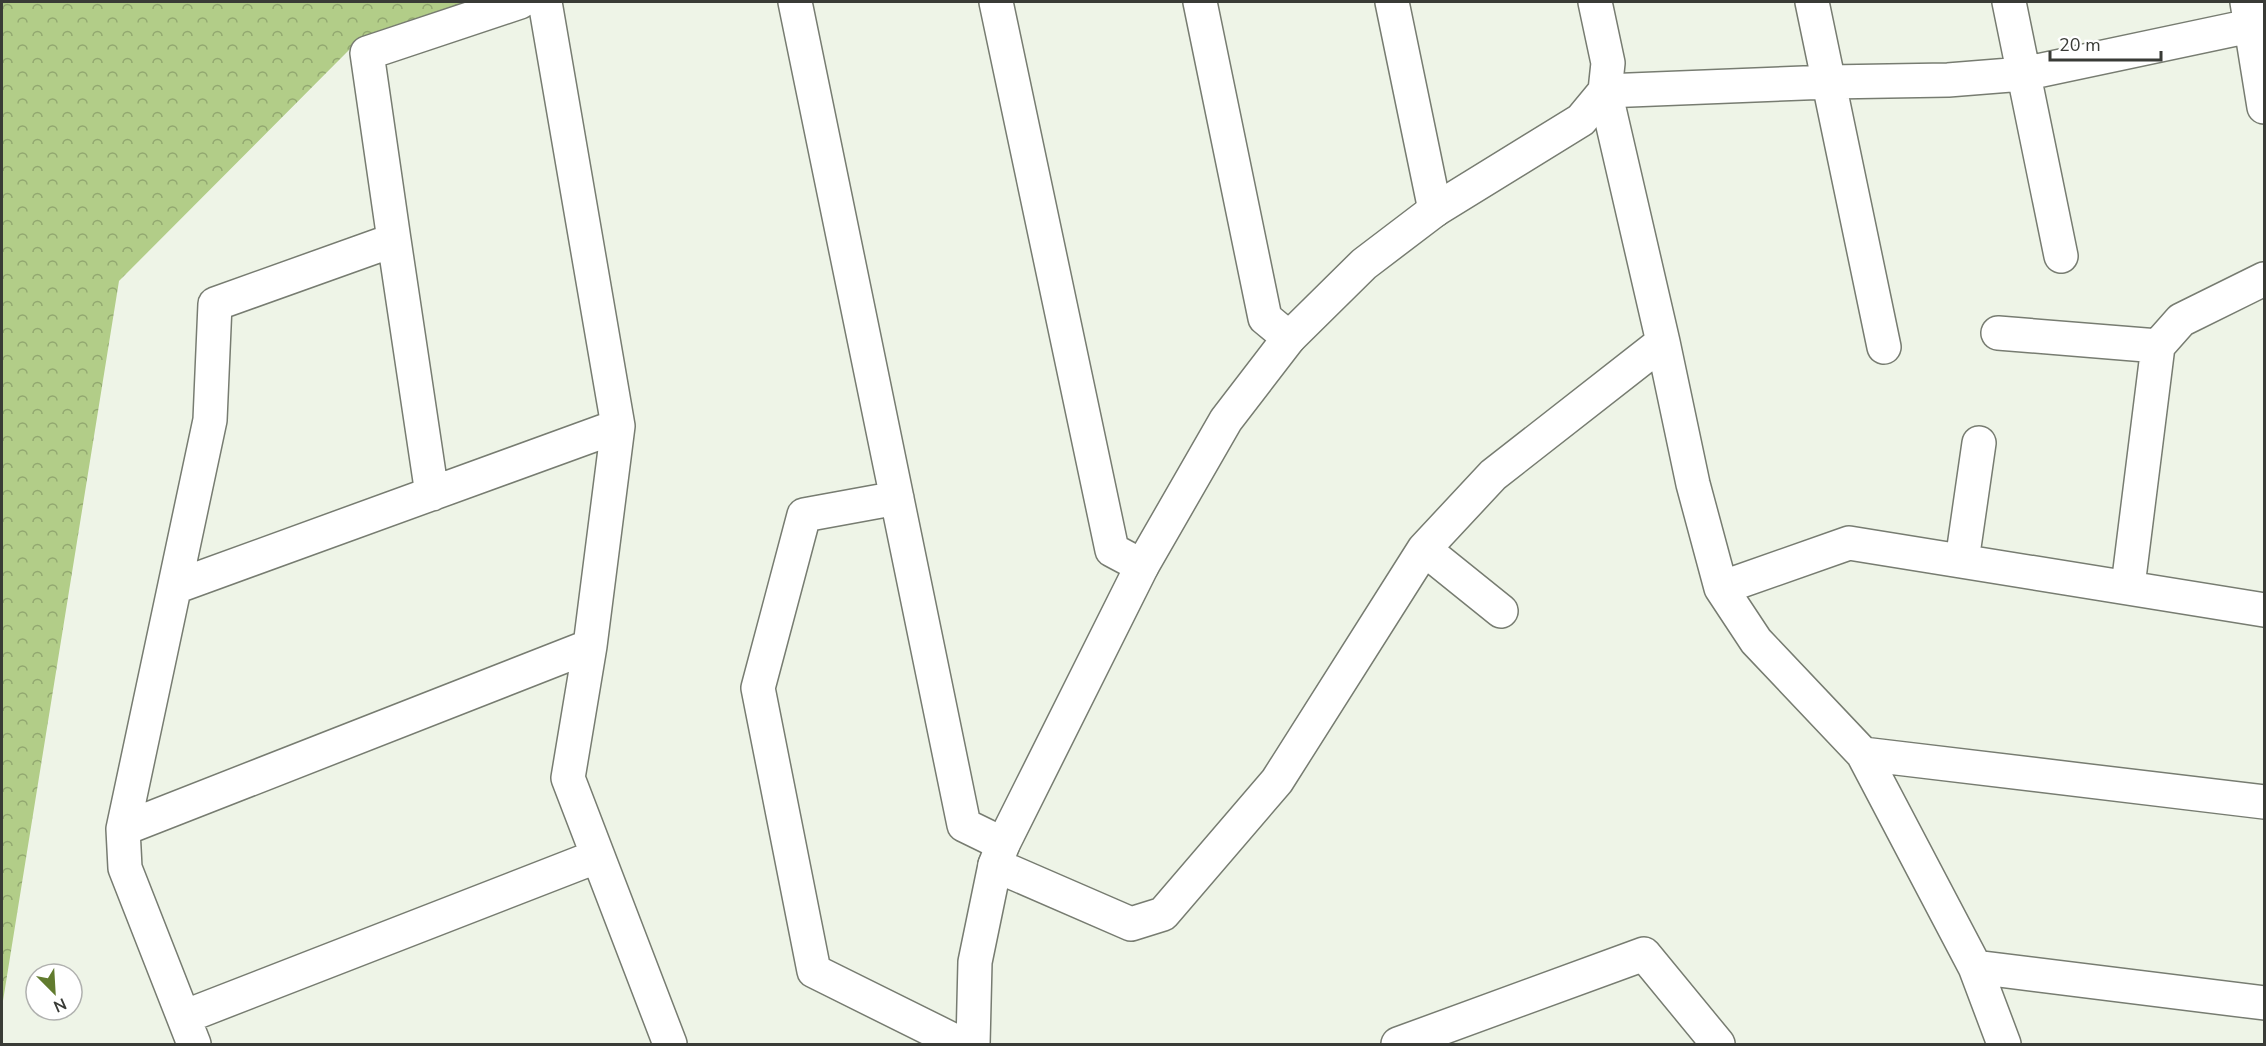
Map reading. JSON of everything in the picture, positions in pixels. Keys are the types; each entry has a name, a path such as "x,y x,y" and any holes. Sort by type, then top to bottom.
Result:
{"street":[{"path":"432,494 367,53 520,2"},
{"path":"545,2 618,426 591,646 568,778 667,1043"},
{"path":"795,2 964,825 999,855 1131,924 1163,914 1277,781 1424,549 1492,475 1663,342"},
{"path":"996,2 1112,550 1142,566"},
{"path":"1200,2 1265,318 1289,338"},
{"path":"1392,2 1435,210"},
{"path":"1595,2 1608,63 1605,91 1693,484 1720,588 1756,641 1863,754 1975,967 2004,1044"},
{"path":"1812,2 1884,347"},
{"path":"2009,2 2061,256"},
{"path":"973,1044 975,962 999,855 1142,566 1226,420 1289,338 1364,264 1435,210 1581,120 1605,91 1829,82 1948,80 2024,74 2254,17 2265,107"},
{"path":"394,240 215,304 210,420 123,829 125,868 189,1031 597,856"},
{"path":"2128,586 2158,346 2181,320 2265,279"},
{"path":"1998,333 2158,346"},
{"path":"175,587 618,426"},
{"path":"1962,561 1978,443"},
{"path":"897,498 804,515 758,688 814,971 961,1044"},
{"path":"1720,588 1849,543 2265,609"},
{"path":"1424,549 1502,611"},
{"path":"123,829 591,646"},
{"path":"1863,754 2265,802"},
{"path":"1398,1044 1644,954 1718,1044"},
{"path":"1975,967 2265,1003"}],"green space":[{"path":"2,2 477,2 351,48 119,281 2,1007"}]}
